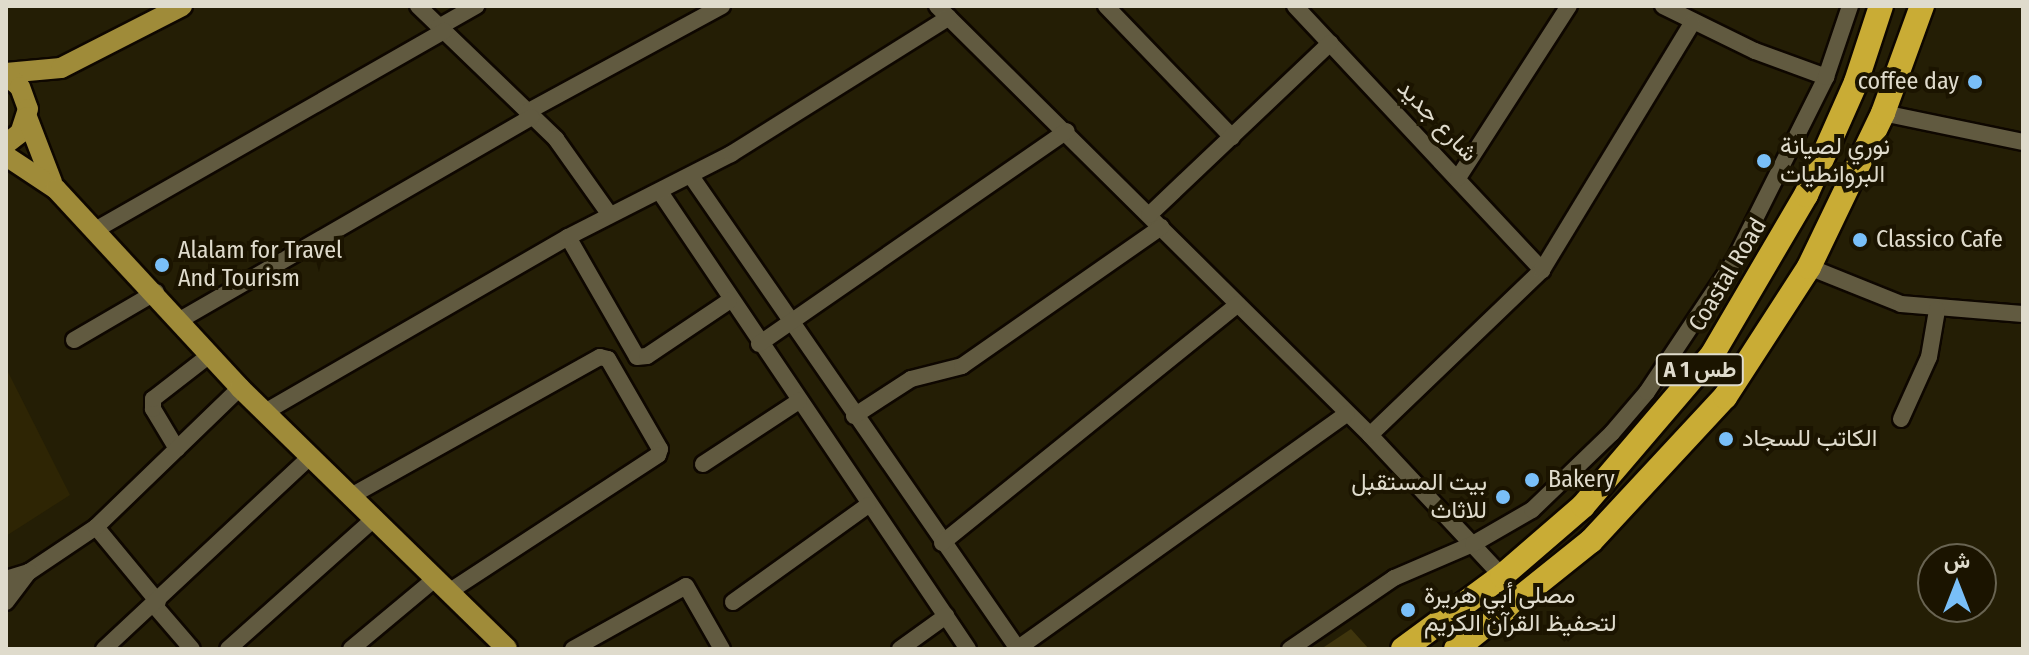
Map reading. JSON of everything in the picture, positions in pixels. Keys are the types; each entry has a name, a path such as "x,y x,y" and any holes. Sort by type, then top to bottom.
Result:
{"highway":[{"name":"Coastal Road","path":"1403,649 1502,576 1627,461 1719,344 1806,195 1856,82 1881,6"},
{"name":"A 1 طس","path":"1456,649 1591,541 1664,468 1725,397 1809,267 1883,113 1922,6"}],"main road":[{"path":"6,74 61,68 182,6"},
{"path":"6,144 20,133 28,113 61,68"},
{"path":"6,74 20,87 38,155 56,189"},
{"path":"6,156 56,189 97,229 240,388 442,585 497,646"}],"street":[{"path":"418,6 573,159 610,215"},
{"path":"97,229 476,6"},
{"path":"180,320 529,114 722,6"},
{"path":"1106,6 1232,137"},
{"name":"شارع جديد","path":"1295,6 1542,270"},
{"path":"1458,178 1569,6"},
{"path":"1663,6 1692,23 1826,77"},
{"path":"1290,649 1394,578 1473,544 1542,501 1647,392 1733,263 1826,77 1850,6"},
{"path":"265,412 568,237 691,176 943,12 1067,131 1370,435 1502,576"},
{"path":"1370,435 1542,270 1692,23"},
{"path":"854,416 911,379 962,366 1155,221 1232,137 1330,43"},
{"path":"1883,113 2023,142"},
{"path":"759,344 1067,131"},
{"path":"691,176 854,416 1018,649 1347,414"},
{"path":"660,192 729,301 968,649"},
{"path":"568,237 637,357 647,356 729,301"},
{"path":"1809,267 1882,298 1937,310 2023,314"},
{"path":"74,340 156,292"},
{"path":"942,543 1238,304"},
{"path":"1901,419 1929,357 1937,310"},
{"path":"177,449 153,409 153,399 211,354"},
{"path":"351,496 597,359 608,359 660,449 658,455 442,585 351,649"},
{"path":"6,579 29,572 96,527 240,388"},
{"path":"703,464 799,401"},
{"path":"104,649 311,456"},
{"path":"733,602 868,505"},
{"path":"228,649 374,519"},
{"path":"96,527 192,649"},
{"path":"6,602 29,572"},
{"path":"573,649 686,586 722,649"},
{"path":"900,649 946,616"}],"shaded area":[{"path":"6,368 70,495 6,536"},
{"path":"1351,629 1369,649 1321,649"}],"place":[{"name":"coffee day","path":"1975,82"},
{"name":"نوري لصيانة البروانطيات","path":"1764,161"},
{"name":"Classico Cafe","path":"1860,240"},
{"name":"Alalam for Travel And Tourism","path":"162,265"},
{"name":"الكاتب للسجاد","path":"1726,439"},
{"name":"Bakery","path":"1532,480"},
{"name":"بيت المستقبل للاثاث","path":"1503,497"},
{"name":"مصلى أبي هريرة لتحفيظ القرآن الكريم","path":"1408,610"}]}
